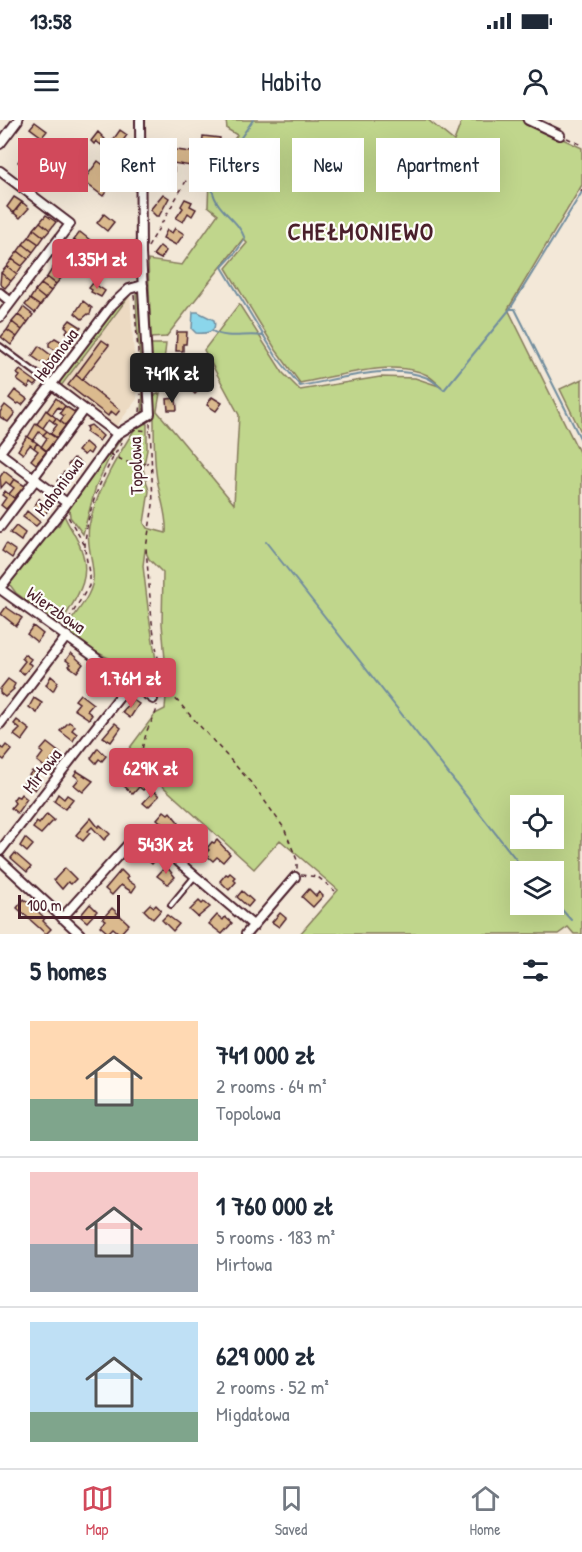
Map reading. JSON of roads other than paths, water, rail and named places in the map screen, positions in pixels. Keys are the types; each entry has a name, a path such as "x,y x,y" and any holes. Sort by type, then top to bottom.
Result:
{"street":[{"path":"0,144 18,120"},
{"name":"Topolowa","path":"140,120 141,254 138,286 150,414"},
{"path":"528,120 560,135"},
{"path":"0,171 70,224 0,316"},
{"name":"Hebanowa","path":"0,453 112,305 124,293 138,286"},
{"path":"0,293 11,302"},
{"path":"51,384 121,436"},
{"path":"0,527 84,409"},
{"name":"Mahoniowa","path":"0,589 104,451 131,425 150,414"},
{"path":"0,453 66,504"},
{"name":"Wierzbowa","path":"0,589 153,699"},
{"path":"0,724 64,634"},
{"name":"Mirtowa","path":"0,851 130,682"},
{"path":"62,918 141,830 254,926"},
{"path":"0,860 80,934"},
{"path":"246,934 295,877"}],"lane":[{"path":"0,346 51,384"},
{"path":"171,904 195,876"}],"water":[{"path":"193,312 214,320 214,328 207,333 196,333 192,329"}],"waterway":[{"path":"253,120 211,181 220,207 236,224 245,239 222,267 276,356 300,386 363,374 396,372 428,378 444,390 510,309 582,192"},
{"path":"510,309 515,309 582,442"},
{"path":"212,331 231,336 263,336"},
{"path":"266,542 517,861"},
{"path":"564,912 571,920"}],"district":[{"name":"CHEŁMONIEWO","path":"361,232"}]}
